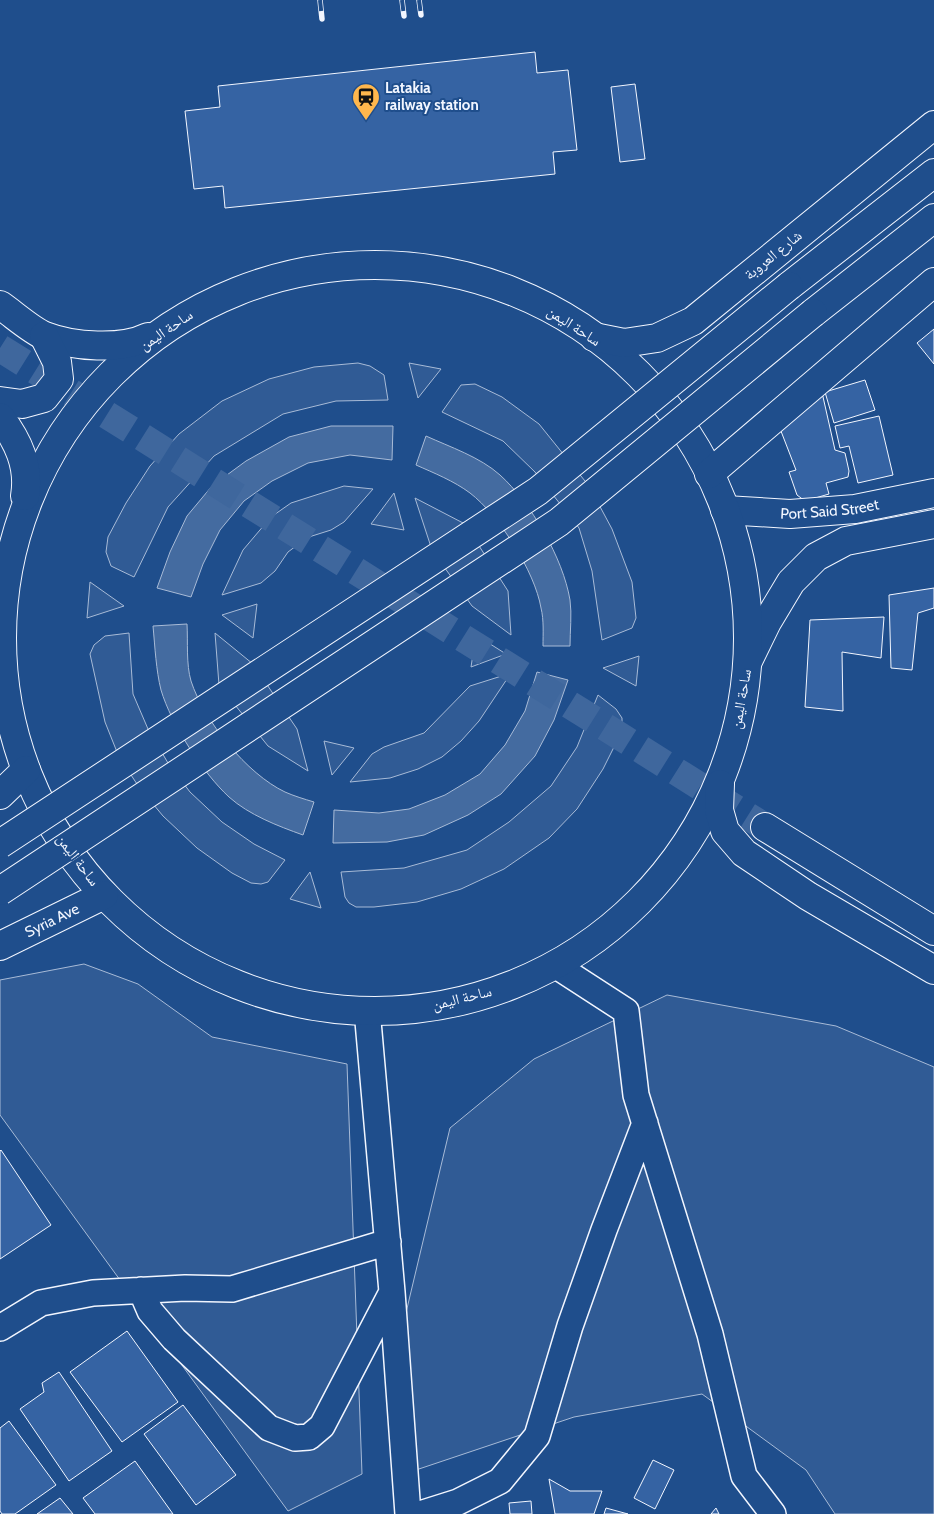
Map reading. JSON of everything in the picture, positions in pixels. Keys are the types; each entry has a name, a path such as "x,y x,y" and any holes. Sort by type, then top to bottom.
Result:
{"main road":[{"name":"شارع العروبة","path":"594,336 624,343 657,338 693,321 934,124"},
{"path":"0,844 538,491 789,286 934,173"},
{"path":"0,891 559,522 813,313 934,218"},
{"name":"ساحة اليمن","path":"363,265 405,266 455,274 504,288 551,309 594,336 640,375 679,422 710,474 725,510 740,559 747,610 748,661 738,725 721,776 695,830 667,871 634,907 612,926 555,965 511,985 464,1000 416,1008 367,1010 318,1006 270,995 224,978 181,956 140,928 104,895 59,836 26,770 7,706 1,641 6,575 22,511 37,475 78,409 118,366 163,329 207,304 254,284 303,271 363,265"},
{"path":"710,474 934,282"},
{"path":"0,304 44,336 74,343 109,346 138,342 163,329"},
{"path":"0,401 22,404 44,398 59,379 57,362 44,336"},
{"path":"0,417 14,436 25,464 26,487 22,511"},
{"name":"Port Said Street","path":"725,510 790,514 855,509 934,493"},
{"path":"748,661 766,622 791,582 816,557 846,541 934,524"},
{"path":"0,795 26,770"},
{"path":"721,776 719,810 725,831 744,853 808,896 934,970"},
{"path":"765,827 934,932"},
{"name":"Syria Ave","path":"0,946 104,895"}],"street":[{"path":"555,965 626,1011 636,1095 710,1334 744,1476 773,1514"},
{"path":"367,1010 388,1242 408,1514"},
{"path":"420,1514 458,1502 500,1481 537,1436 570,1326 645,1123"},
{"path":"0,1328 41,1303 93,1293 185,1288 232,1289 388,1242"},
{"path":"141,1290 150,1311 174,1339 269,1428 295,1438 309,1437 322,1426 392,1292"}],"shaded area":[{"path":"358,363 370,366 384,375 388,400 336,401 283,414 214,456 168,507 134,577 111,566 106,552 108,537 126,503 150,466 179,434 222,401 269,379 314,367"},
{"path":"409,363 441,369 418,398"},
{"path":"475,384 502,397 539,424 589,486 612,529 632,582 636,618 632,628 602,640 592,571 579,528 535,472 503,441 442,412 461,385"},
{"path":"331,426 393,426 392,460 350,455 308,463 272,481 244,501 220,530 203,564 191,597 157,588 170,552 187,516 212,486 246,461 289,437"},
{"path":"426,436 464,453 492,469 512,487 534,516 553,549 566,584 571,605 570,646 543,646 542,613 531,578 514,545 492,515 464,489 416,465"},
{"path":"344,486 373,489 344,522 331,530 312,536 300,543 288,552 275,571 261,583 222,595 243,550 271,517 291,503"},
{"path":"394,493 404,530 371,524"},
{"path":"415,498 465,524 508,591 511,635 472,606 432,550"},
{"path":"90,582 124,606 87,618"},
{"path":"257,604 253,638 222,615"},
{"path":"187,624 189,674 197,697 216,729 242,760 256,773 285,792 314,802 303,835 255,815 229,797 199,762 172,718 161,690 153,626"},
{"path":"129,633 133,694 148,729 168,763 190,792 222,822 254,844 285,860 268,882 261,884 251,883 232,873 197,848 163,816 139,787 119,757 105,722 90,654 94,645 105,636"},
{"path":"215,633 253,664 297,729 308,771 268,746 219,685"},
{"path":"476,635 506,654 471,667"},
{"path":"639,656 636,686 603,668"},
{"path":"537,672 568,680 554,720 535,756 501,794 468,815 424,835 387,842 333,843 334,810 379,813 409,809 445,795 480,774 505,745 525,711"},
{"path":"511,673 479,721 461,741 442,757 418,769 390,778 350,782 372,754 384,747 424,733 470,686"},
{"path":"598,695 616,709 622,718 622,731 603,769 577,809 549,838 504,869 461,889 417,902 374,907 356,907 349,903 345,897 341,872 404,868 467,850 509,822 551,786 577,747"},
{"path":"324,741 354,748 332,775"},
{"path":"310,872 321,908 290,899"},
{"path":"84,964 138,984 212,1037 347,1064 362,1474 288,1511 0,1115 0,980"},
{"path":"667,995 836,1026 934,1067 934,1514 835,1514 806,1470 702,1394 574,1417 401,1475 404,1321 450,1128 534,1059"}],"building":[{"path":"535,52 537,73 568,70 577,150 553,152 555,174 225,208 223,186 194,189 185,111 220,107 218,86"},
{"path":"635,84 645,159 620,162 611,87"},
{"path":"934,329 934,364 917,343"},
{"path":"865,380 875,410 834,423 825,392"},
{"path":"821,388 835,450 845,453 849,471 848,477 826,483 829,494 805,501 797,495 789,472 796,470 779,426"},
{"path":"879,416 893,475 858,483 849,446 840,448 835,426"},
{"path":"934,588 934,608 918,613 912,670 891,668 889,595"},
{"path":"884,617 881,658 842,652 843,711 805,707 810,620"},
{"path":"0,1151 51,1225 0,1259"},
{"path":"127,1331 178,1402 122,1442 70,1372"},
{"path":"59,1372 112,1451 69,1481 20,1409 44,1392 42,1383"},
{"path":"183,1405 236,1475 196,1505 144,1434"},
{"path":"9,1421 56,1485 15,1514 2,1514 0,1511 0,1428"},
{"path":"653,1460 674,1470 655,1509 634,1498"},
{"path":"135,1461 173,1514 95,1514 83,1498"},
{"path":"549,1479 570,1491 602,1491 594,1514 555,1514"},
{"path":"60,1498 73,1514 37,1514"},
{"path":"531,1501 532,1514 510,1514 509,1503"},
{"path":"606,1508 628,1514 604,1514"},
{"path":"716,1508 719,1514 711,1514"}],"tunnel":[{"path":"0,348 765,827"}],"railway":[{"path":"320,0 322,19"},
{"path":"402,0 404,16"},
{"path":"419,0 421,15"}],"place":[{"name":"Latakia railway station","path":"366,121"}]}
